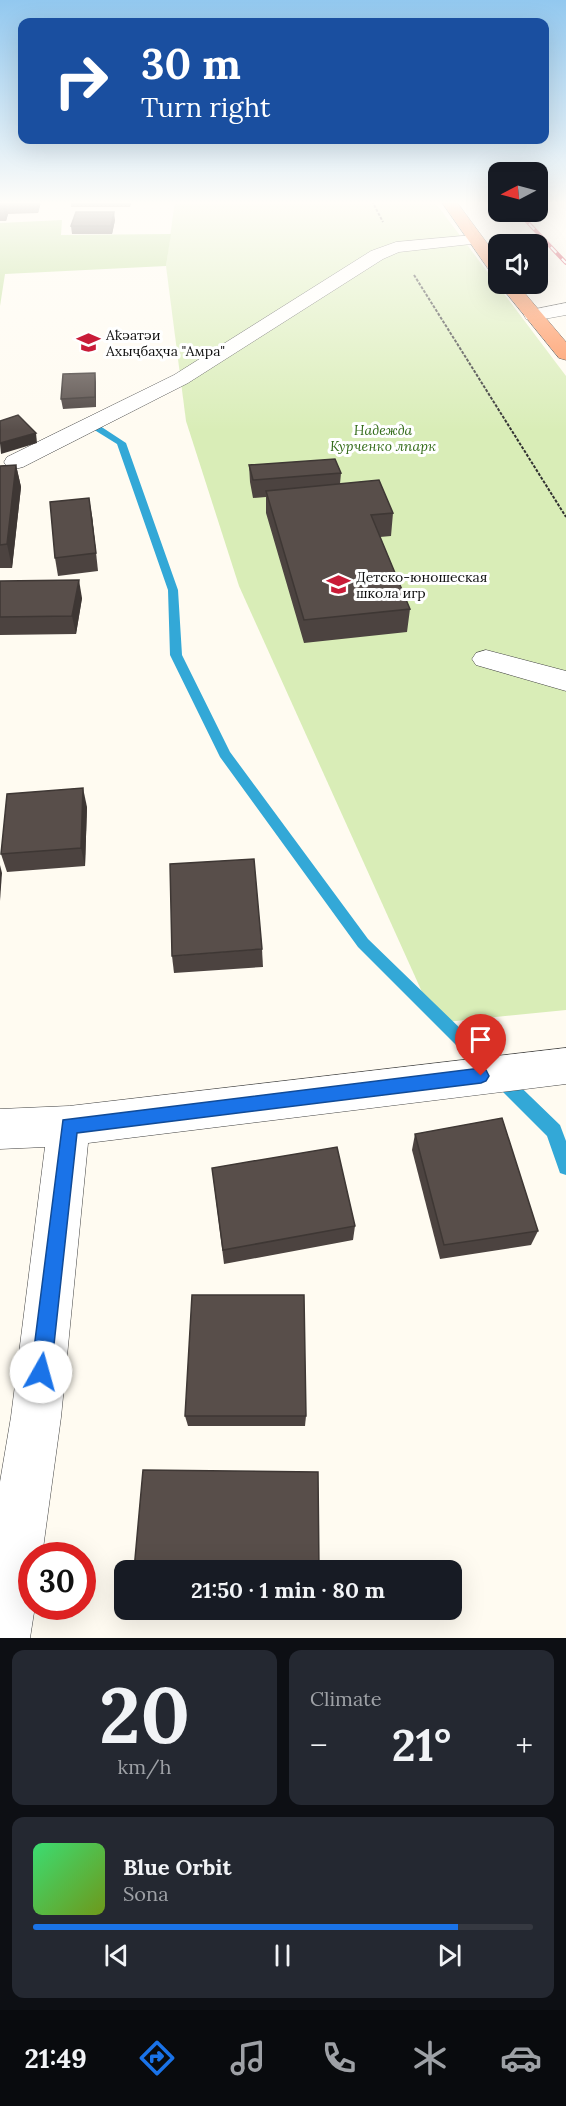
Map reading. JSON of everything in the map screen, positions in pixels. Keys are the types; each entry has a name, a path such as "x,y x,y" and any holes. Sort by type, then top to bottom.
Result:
{"highway":[{"path":"516,294 566,354"}],"street":[{"path":"15,462 181,379 340,277"},
{"path":"533,315 566,309"},
{"path":"486,659 566,681"},
{"path":"0,1129 69,1126 566,1066"},
{"path":"2,1638 36,1417 69,1126"}],"path":[{"path":"416,277 566,517"}],"green space":[{"path":"0,277 4,277 0,306"},
{"name":"Надежда Курченко лпарк","path":"167,277 488,277 488,294 504,294 566,376 566,1010 436,1023 239,586 186,421"}],"building":[{"path":"95,373 95,397 61,399 63,374"},
{"path":"18,415 36,433 0,443 0,421"},
{"path":"335,459 341,473 253,480 249,465"},
{"path":"16,465 7,544 0,545 0,466"},
{"name":"Детско-юношеская школа игр","path":"379,480 393,513 371,515 410,609 304,620 266,491"},
{"path":"89,498 96,553 55,558 50,502"},
{"path":"79,580 72,616 0,617 0,581"},
{"path":"83,788 81,848 1,854 7,794"},
{"path":"254,859 262,949 172,956 170,864"},
{"path":"502,1118 538,1231 444,1245 415,1134"},
{"path":"337,1147 355,1226 223,1250 212,1168"},
{"path":"192,1295 304,1295 306,1416 185,1416"},
{"path":"143,1470 318,1472 319,1560 135,1560"}],"waterway":[{"path":"91,424 121,443 173,590 176,655 225,754 363,943 554,1131 566,1167"}],"place":[{"name":"Аҟәатәи Ахыҷбаҳча \"Амра\"","path":"88,343"},
{"name":"Детско-юношеская школа игр","path":"338,585"}],"route":[{"path":"41,1372 69,1126 481,1076"}]}
